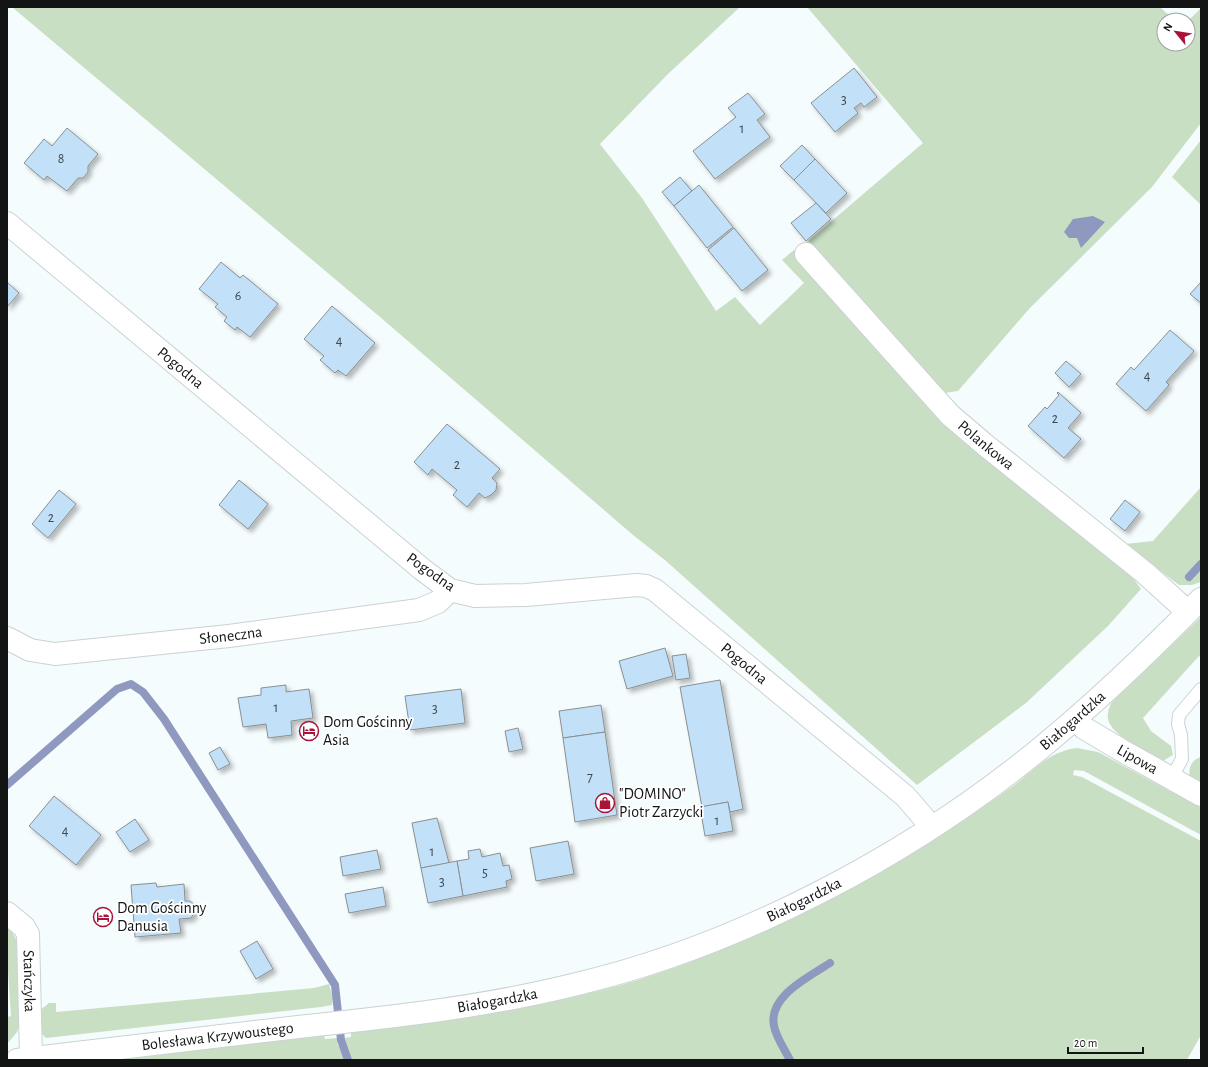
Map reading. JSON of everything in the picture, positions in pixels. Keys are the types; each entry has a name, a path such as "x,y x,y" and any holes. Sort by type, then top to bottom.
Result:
{"street":[{"name":"Pogodna","path":"7,223 417,565 450,590 475,596 526,595 637,585 646,586 654,590 905,796 930,828"},
{"name":"Polankowa","path":"806,254 950,415 984,444 1145,572 1195,606"},
{"name":"Słoneczna","path":"7,638 30,650 55,654 229,636 419,610 438,602 450,590"},
{"name":"Białogardzka","path":"322,1025 436,1011 529,995 579,984 653,962 712,941 794,904 882,858 930,828 1000,780 1076,719 1130,670 1195,606"},
{"name":"Lipowa","path":"1076,719 1084,728 1201,795"},
{"name":"Stańczyka","path":"7,913 24,928 28,934 24,1059"},
{"name":"Bolesława Krzywoustego","path":"24,1059 322,1025"}],"lane":[{"path":"1171,779 1182,759 1181,735 1178,724 1179,715 1201,689"}],"green space":[{"path":"12,7 740,7 667,75 600,144 642,198 716,311 735,297 760,325 804,283 782,260 794,250 976,450 1134,579 1141,589 1108,626 1026,703 917,785 666,561 633,535 380,317"},
{"path":"807,7 1160,7 1165,12 1156,12 1156,52 1196,52 1196,13 1201,8 1201,123 1152,187 1029,309 958,391 945,393 917,370 807,242 923,143"},
{"path":"1201,140 1201,205 1172,177"},
{"path":"1201,487 1201,582 1192,585 1179,585 1125,544 1153,541"},
{"path":"1201,617 1201,658 1199,656 1143,718 1151,731 1171,746 1173,755 1161,762 1122,737 1111,725 1108,719 1108,711 1111,703"},
{"path":"1077,748 1098,752 1201,808 1201,835 1084,771 1074,770 1073,775 1082,777 1201,841 1201,1035 1187,1060 119,1060 324,1035 325,1039 337,1038 338,1046 345,1045 344,1038 351,1037 351,1032 506,1011 628,983 688,963 746,939 803,913 858,885 912,854 957,825 1013,786 1050,757 1067,750"},
{"path":"1201,757 1201,784 1190,778 1189,771 1193,762"},
{"path":"7,922 19,945 22,1019 17,1032 7,1044 7,1017 11,1016 7,956"},
{"path":"329,984 333,998 332,1005 321,1007 46,1038 41,1033 39,1011 49,1003 56,1003 56,1012 314,988"}],"water":[{"path":"1093,216 1105,222 1081,248 1077,238 1069,238 1064,232 1073,219"}],"building":[{"path":"854,68 877,97 864,107 861,103 854,108 858,113 835,132 811,103"},
{"path":"748,93 765,114 757,120 770,137 715,179 693,151 736,117 728,108"},
{"path":"67,128 98,154 88,166 88,172 83,178 78,178 67,191 47,176 44,180 24,163 44,139 52,146"},
{"path":"802,145 815,159 794,180 780,166"},
{"path":"815,159 847,193 826,213 794,180"},
{"path":"680,177 692,191 674,206 662,192"},
{"path":"699,185 733,227 707,248 674,206"},
{"path":"816,203 831,219 806,241 791,223"},
{"path":"734,228 768,270 742,291 708,250"},
{"path":"221,262 240,278 243,275 278,304 250,337 237,327 235,330 224,321 227,317 215,307 218,304 199,289"},
{"path":"7,282 19,293 7,307"},
{"path":"1201,282 1201,303 1190,294"},
{"path":"332,306 375,343 346,376 338,370 335,373 320,360 324,356 304,339"},
{"path":"1170,330 1194,351 1166,382 1169,385 1146,411 1116,384 1131,367 1134,370"},
{"path":"1066,361 1081,374 1069,387 1055,373"},
{"path":"1058,392 1081,413 1068,428 1081,439 1064,458 1028,426 1045,407 1047,409 1059,395 1057,393"},
{"path":"447,424 500,469 492,478 497,483 496,490 485,498 479,493 467,507 453,495 457,490 432,469 428,475 414,462"},
{"path":"239,480 268,504 248,529 219,505"},
{"path":"59,490 76,504 48,538 32,524"},
{"path":"1125,500 1140,512 1125,531 1110,519"},
{"path":"665,648 673,676 627,689 619,661"},
{"path":"686,654 690,678 676,680 672,656"},
{"path":"720,680 743,809 730,812 728,802 702,807 680,687"},
{"path":"286,685 286,692 309,689 313,718 291,721 292,735 268,738 266,724 243,727 238,698 261,695 261,688"},
{"path":"461,689 465,723 410,730 405,696"},
{"path":"601,705 605,732 563,738 559,711"},
{"path":"518,728 523,749 509,752 505,731"},
{"path":"605,732 617,815 575,822 563,738"},
{"path":"220,747 230,764 218,770 209,753"},
{"path":"54,796 101,835 76,865 29,826"},
{"path":"728,802 733,831 705,836 700,807"},
{"path":"437,818 449,863 421,868 412,823"},
{"path":"135,819 149,840 130,852 116,832"},
{"path":"568,841 574,874 536,881 530,848"},
{"path":"480,849 482,857 500,853 503,866 509,865 512,879 506,881 507,887 463,896 457,861 469,859 468,851"},
{"path":"377,850 381,869 343,876 340,857"},
{"path":"457,861 463,896 428,903 421,868"},
{"path":"156,883 157,887 184,884 185,901 190,901 195,905 195,912 191,918 179,919 181,933 135,937 131,885"},
{"path":"383,887 386,906 349,913 345,894"},
{"path":"257,941 273,969 256,979 240,951"}],"waterway":[{"path":"1189,577 1201,564"},
{"path":"7,785 117,689 131,684 143,692 164,719 335,985 341,1040 348,1060"},
{"path":"790,1060 774,1026 774,1015 777,1005 792,988 830,963"}],"place":[{"name":"Dom Gościnny Asia","path":"309,731"},
{"name":"\"DOMINO\" Piotr Zarzycki","path":"605,803"},
{"name":"Dom Gościnny Danusia","path":"103,917"}]}
